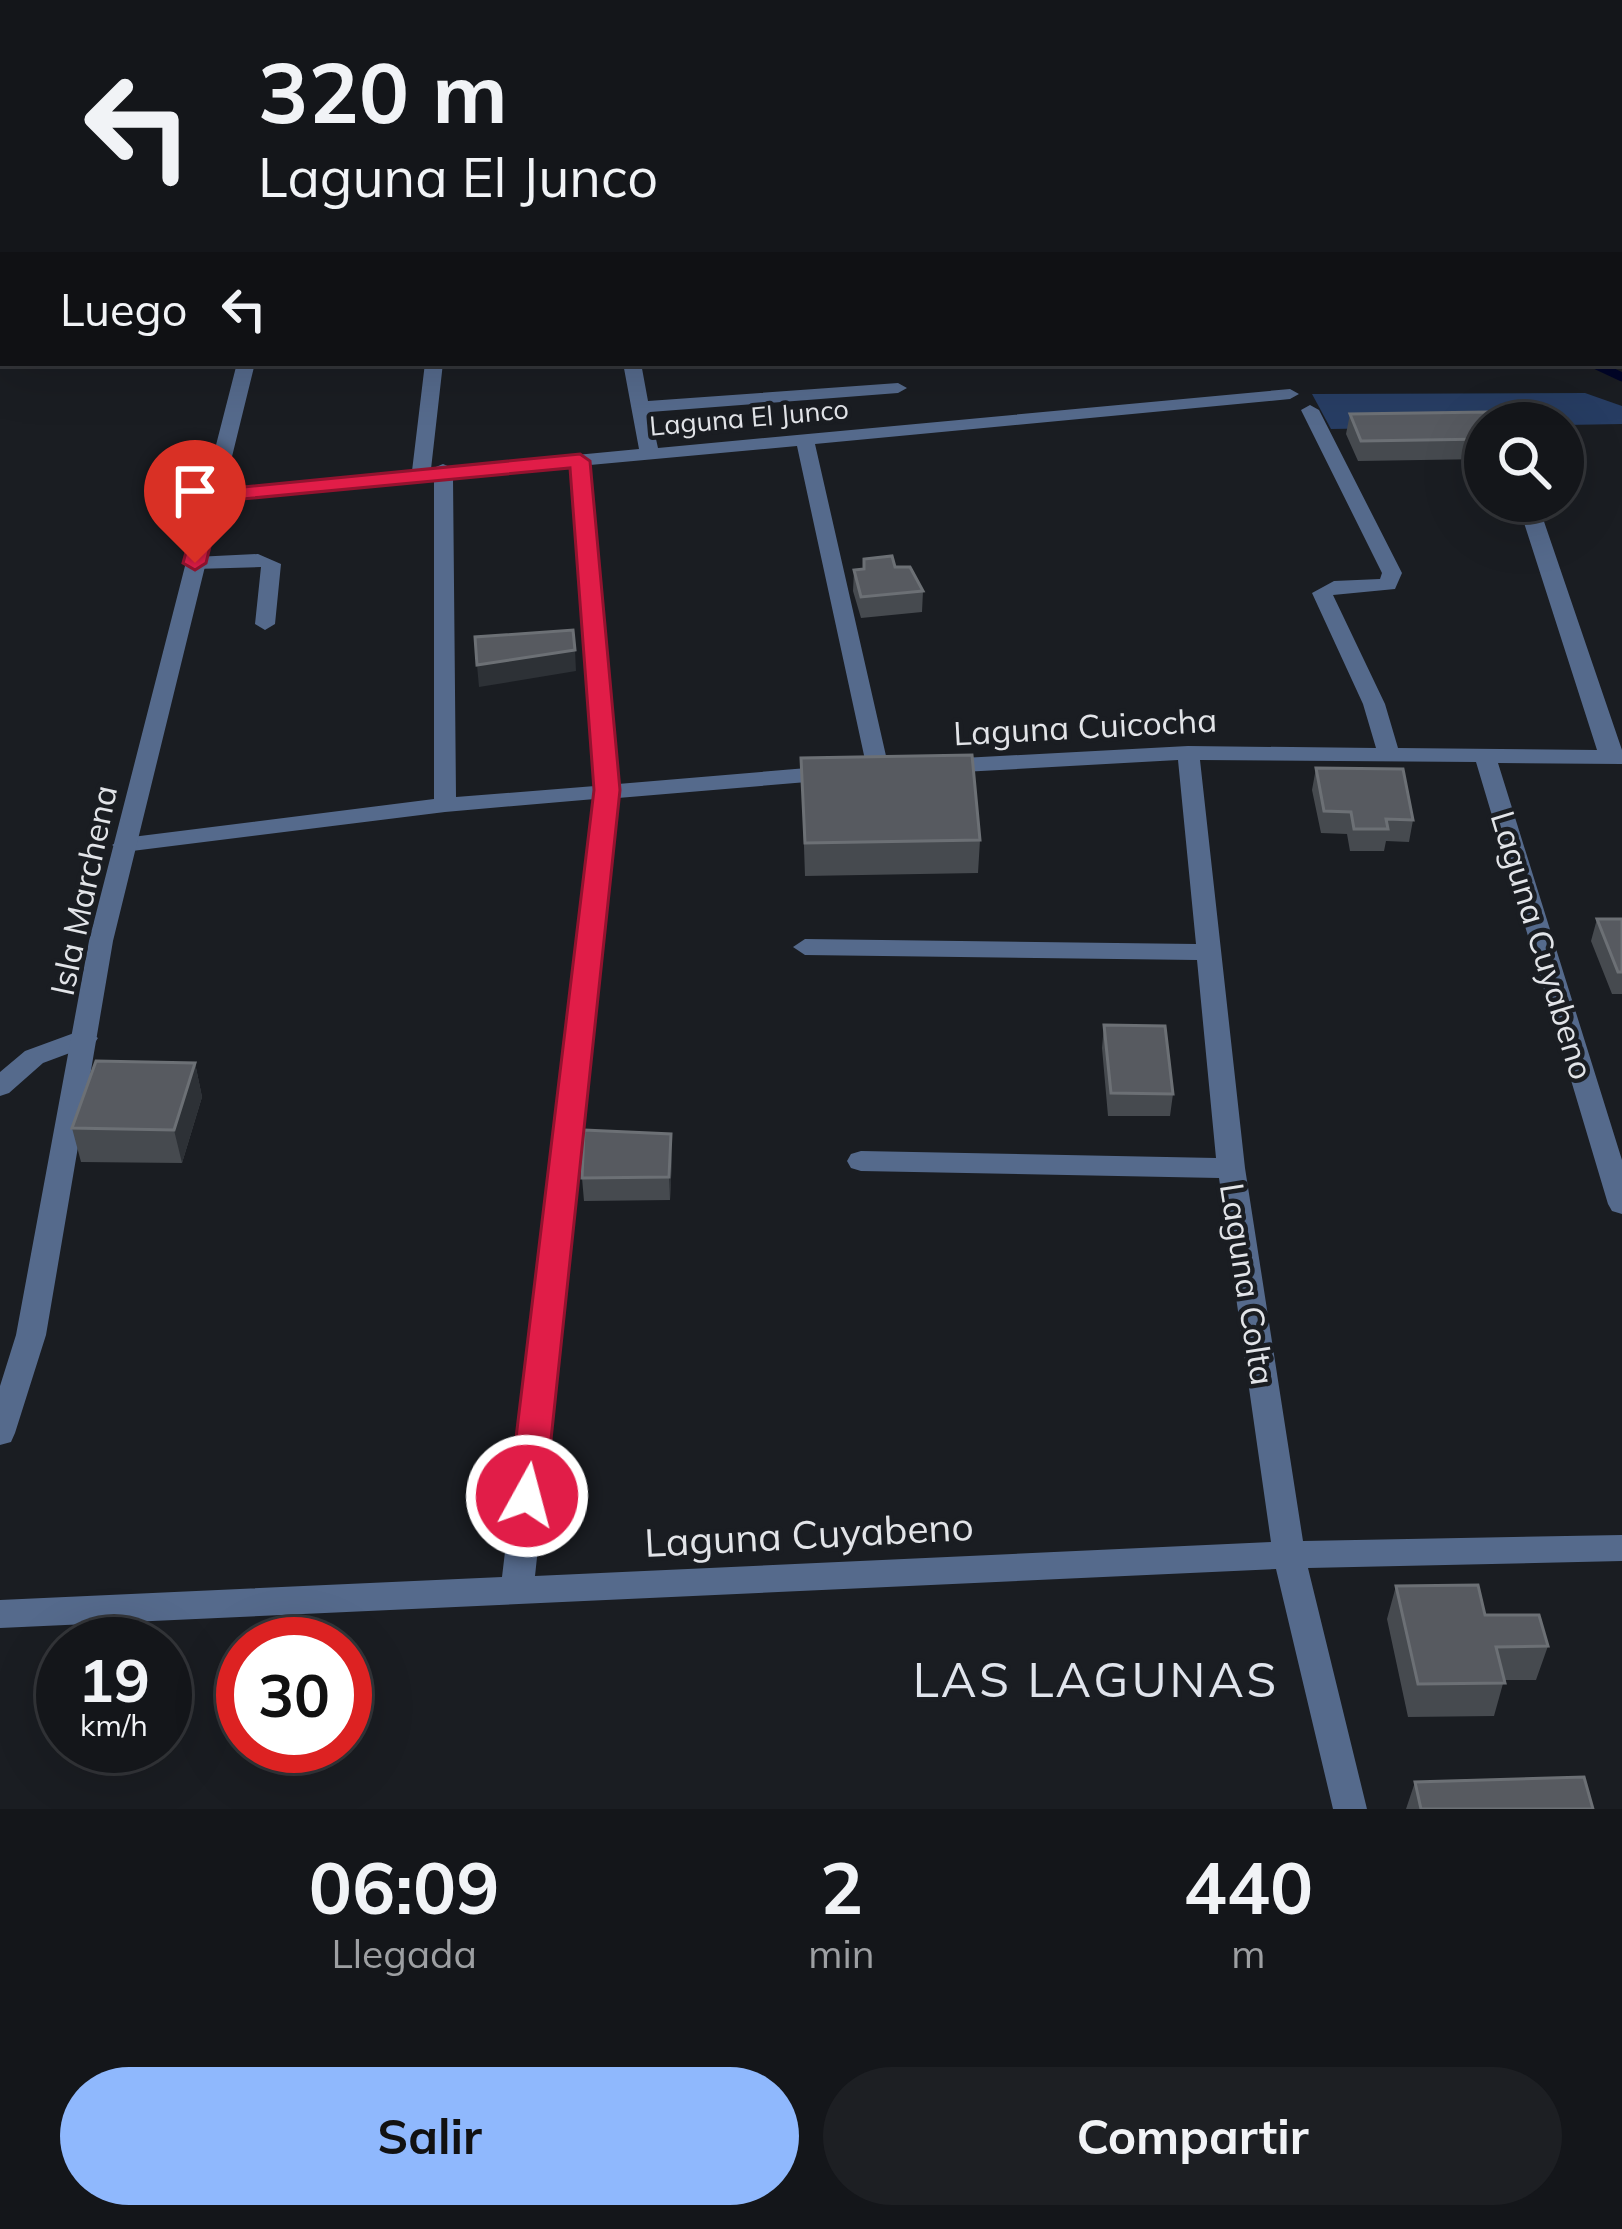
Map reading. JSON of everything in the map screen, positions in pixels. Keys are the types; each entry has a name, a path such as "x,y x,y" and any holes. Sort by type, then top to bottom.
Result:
{"street":[{"name":"Isla Marchena","path":"0,1433 31,1335 124,845 245,366"},
{"path":"434,366 432,472 445,805"},
{"path":"633,366 649,452"},
{"path":"641,407 898,388"},
{"name":"Laguna El Junco","path":"211,495 1291,394"},
{"path":"1310,410 1392,573 1388,585 1334,587 1322,593 1374,704 1388,752"},
{"path":"805,440 901,768"},
{"path":"517,1590 607,790 580,461"},
{"path":"1534,522 1616,757"},
{"path":"195,563 258,560 272,564 266,624"},
{"name":"Laguna Cuicocha","path":"124,845 445,805 901,768 1188,753 1616,757"},
{"name":"Laguna Colta","path":"1188,753 1231,1168 1289,1555 1350,1809"},
{"name":"Laguna Cuyabeno","path":"1486,755 1622,1204"},
{"path":"805,947 1210,952"},
{"path":"0,1087 34,1057 85,1038"},
{"path":"861,1161 1231,1168"},
{"name":"Laguna Cuyabeno","path":"0,1614 1289,1555 1622,1549"}],"shaded area":[{"path":"1585,393 1622,406 1622,424 1584,425 1584,402 1464,402 1464,427 1331,429 1312,394"}],"building":[{"path":"1464,412 1464,439 1361,441 1350,414"},
{"path":"892,556 895,567 910,567 923,591 861,597 854,570 864,569 864,559"},
{"path":"573,630 575,650 477,665 475,637"},
{"path":"972,755 980,840 805,843 801,758"},
{"path":"1316,768 1403,769 1413,820 1386,819 1388,829 1354,829 1351,812 1324,811"},
{"path":"1597,919 1622,919 1622,972 1618,972"},
{"path":"1104,1025 1165,1026 1173,1094 1111,1093"},
{"path":"96,1061 195,1063 174,1130 72,1128"},
{"path":"584,1130 671,1134 669,1177 582,1178"},
{"path":"1478,1585 1485,1615 1539,1615 1548,1646 1496,1647 1505,1683 1418,1684 1396,1586"},
{"path":"1584,1777 1593,1809 1421,1809 1415,1782"}],"waterway":[{"path":"1598,366 1622,377"}],"district":[{"name":"LAS LAGUNAS","path":"1096,1679"}],"route":[{"path":"195,563 211,495 443,470 580,461 607,790 527,1496"}]}
